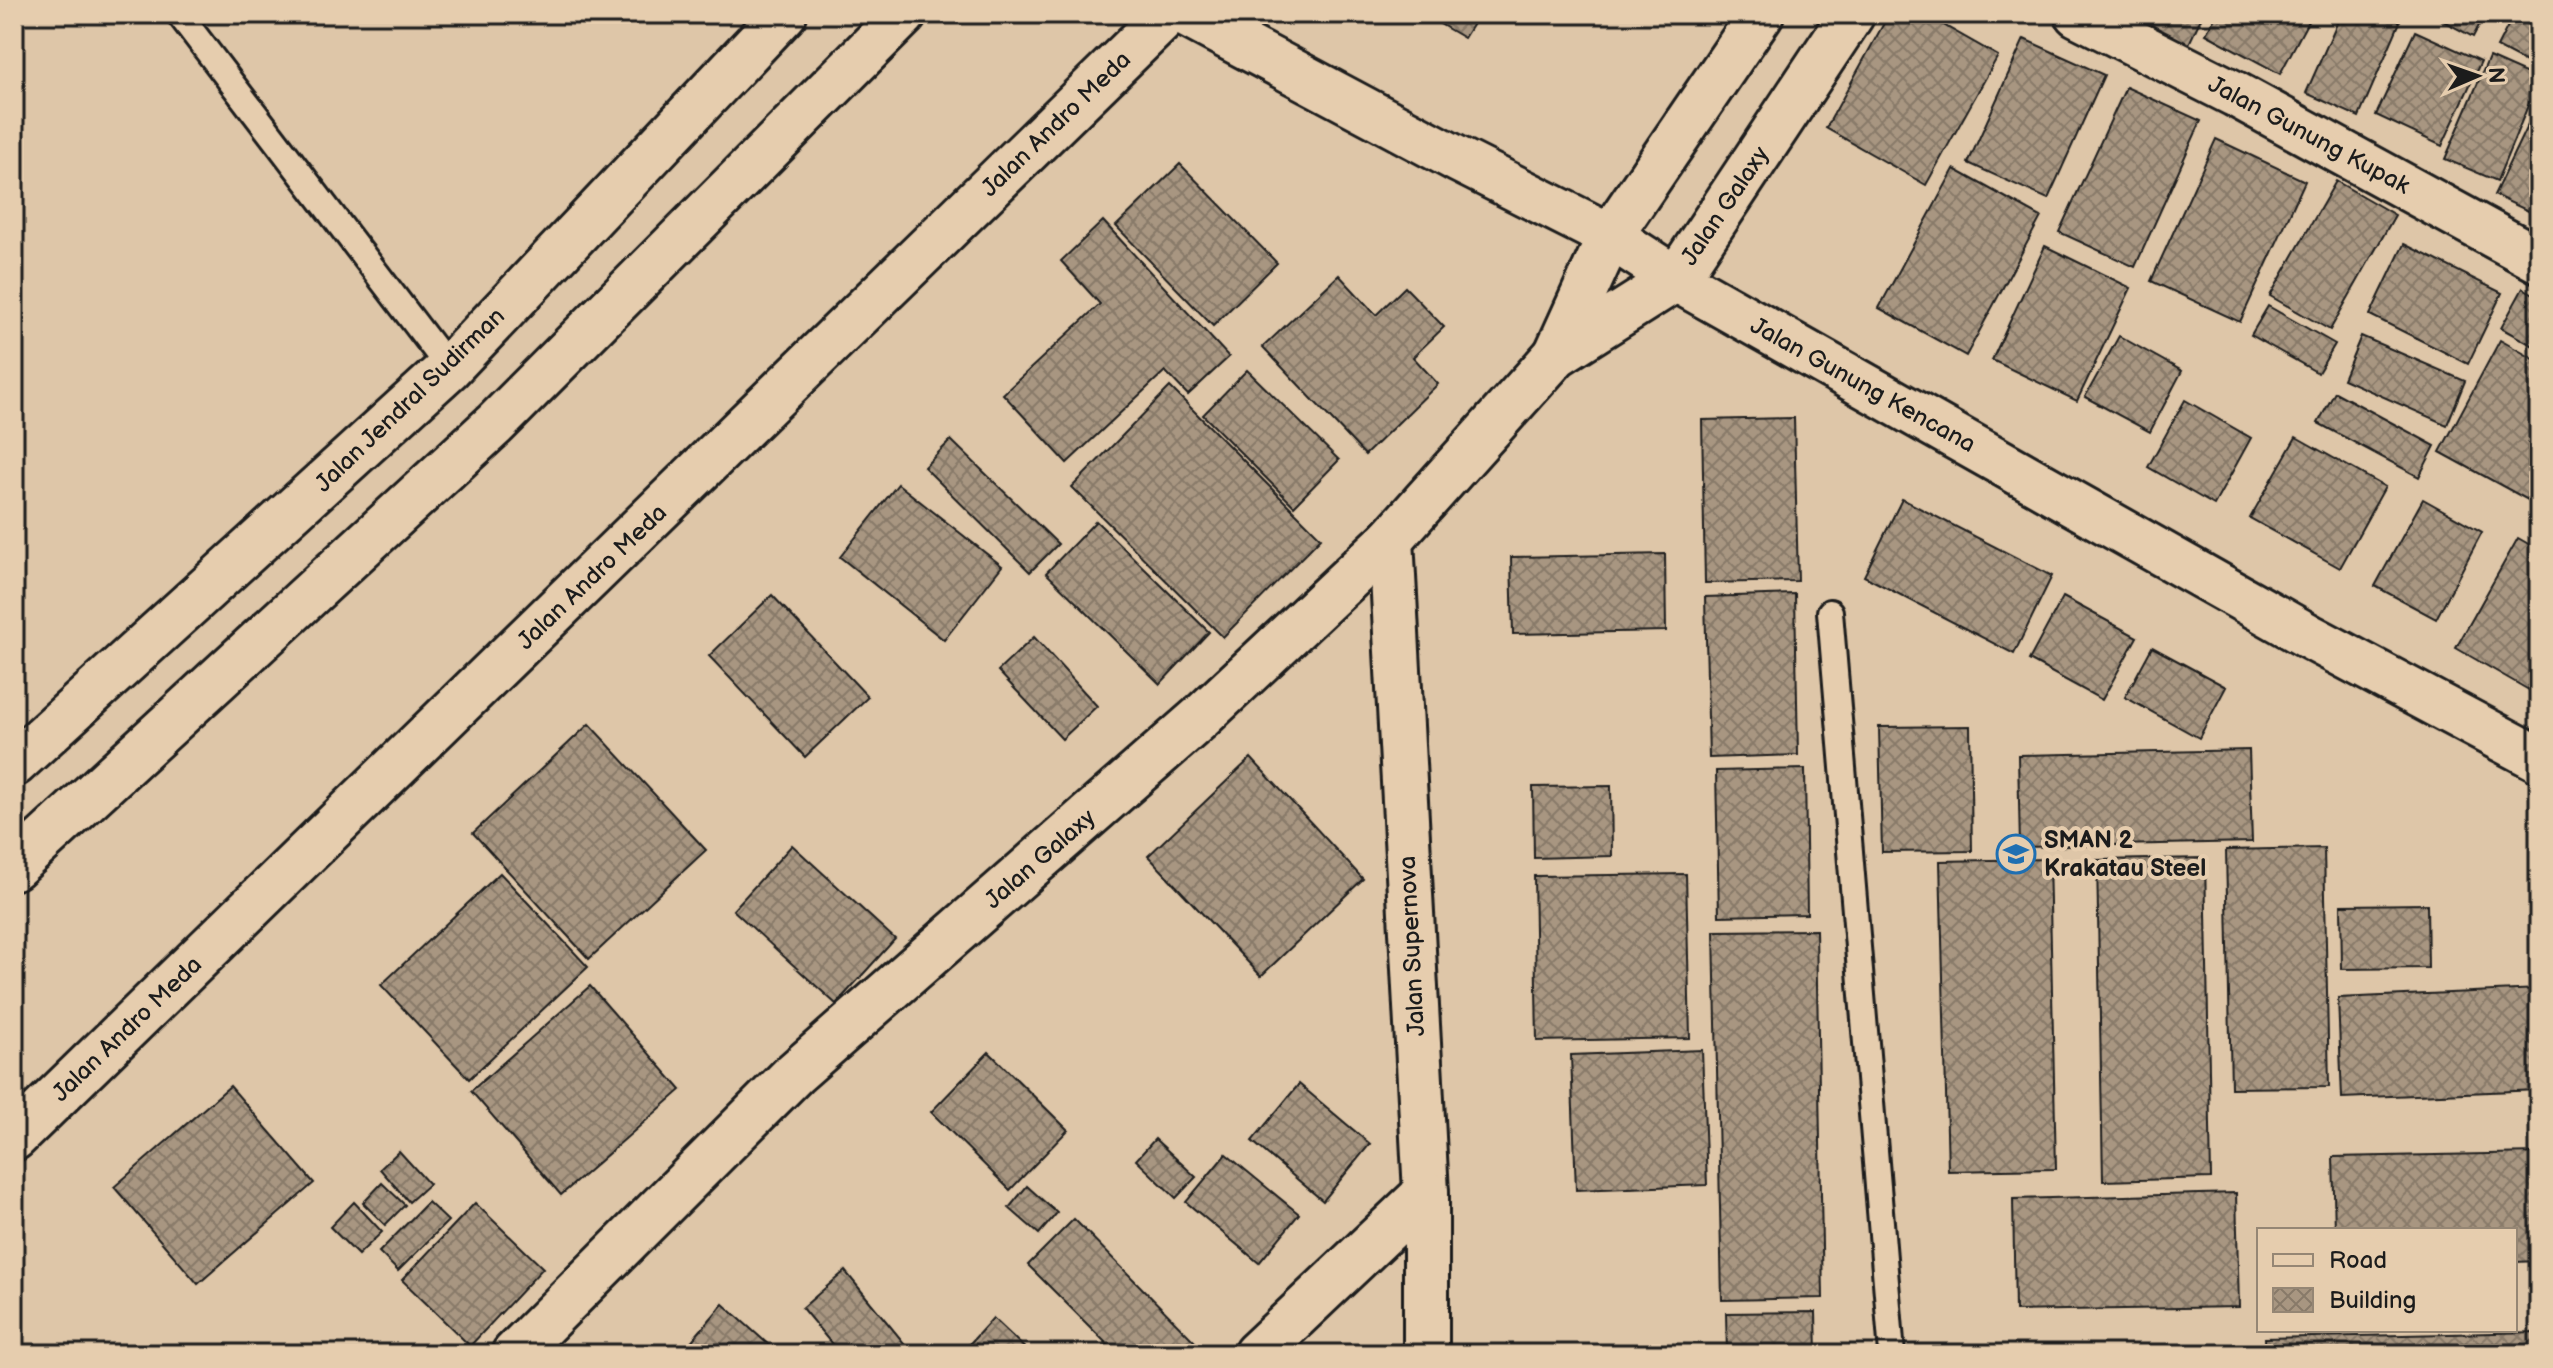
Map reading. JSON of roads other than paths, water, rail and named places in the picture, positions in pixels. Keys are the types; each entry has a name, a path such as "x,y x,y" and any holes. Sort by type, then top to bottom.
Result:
{"main road":[{"name":"Jalan Jendral Sudirman","path":"14,764 449,368 784,14"},
{"path":"14,867 495,424 904,14"},
{"name":"Jalan Andro Meda","path":"14,1138 1168,14"},
{"name":"Jalan Gunung Kencana","path":"1185,14 1459,160 1610,236 1676,279 2310,637 2539,759"},
{"name":"Jalan Galaxy","path":"1556,355 1610,236 1761,14"},
{"name":"Jalan Galaxy","path":"514,1354 794,1074 1200,718 1391,539 1556,355 1676,279 1852,14"},
{"name":"Jalan Gunung Kupak","path":"2077,14 2235,94 2539,260"},
{"name":"Jalan Supernova","path":"1391,539 1426,1193 1426,1354"},
{"path":"1256,1354 1426,1193"}],"lane":[{"path":"179,14 449,368"},
{"path":"1830,612 1892,1354"}],"place":[{"name":"SMAN 2 Krakatau Steel","path":"2016,854"}]}
